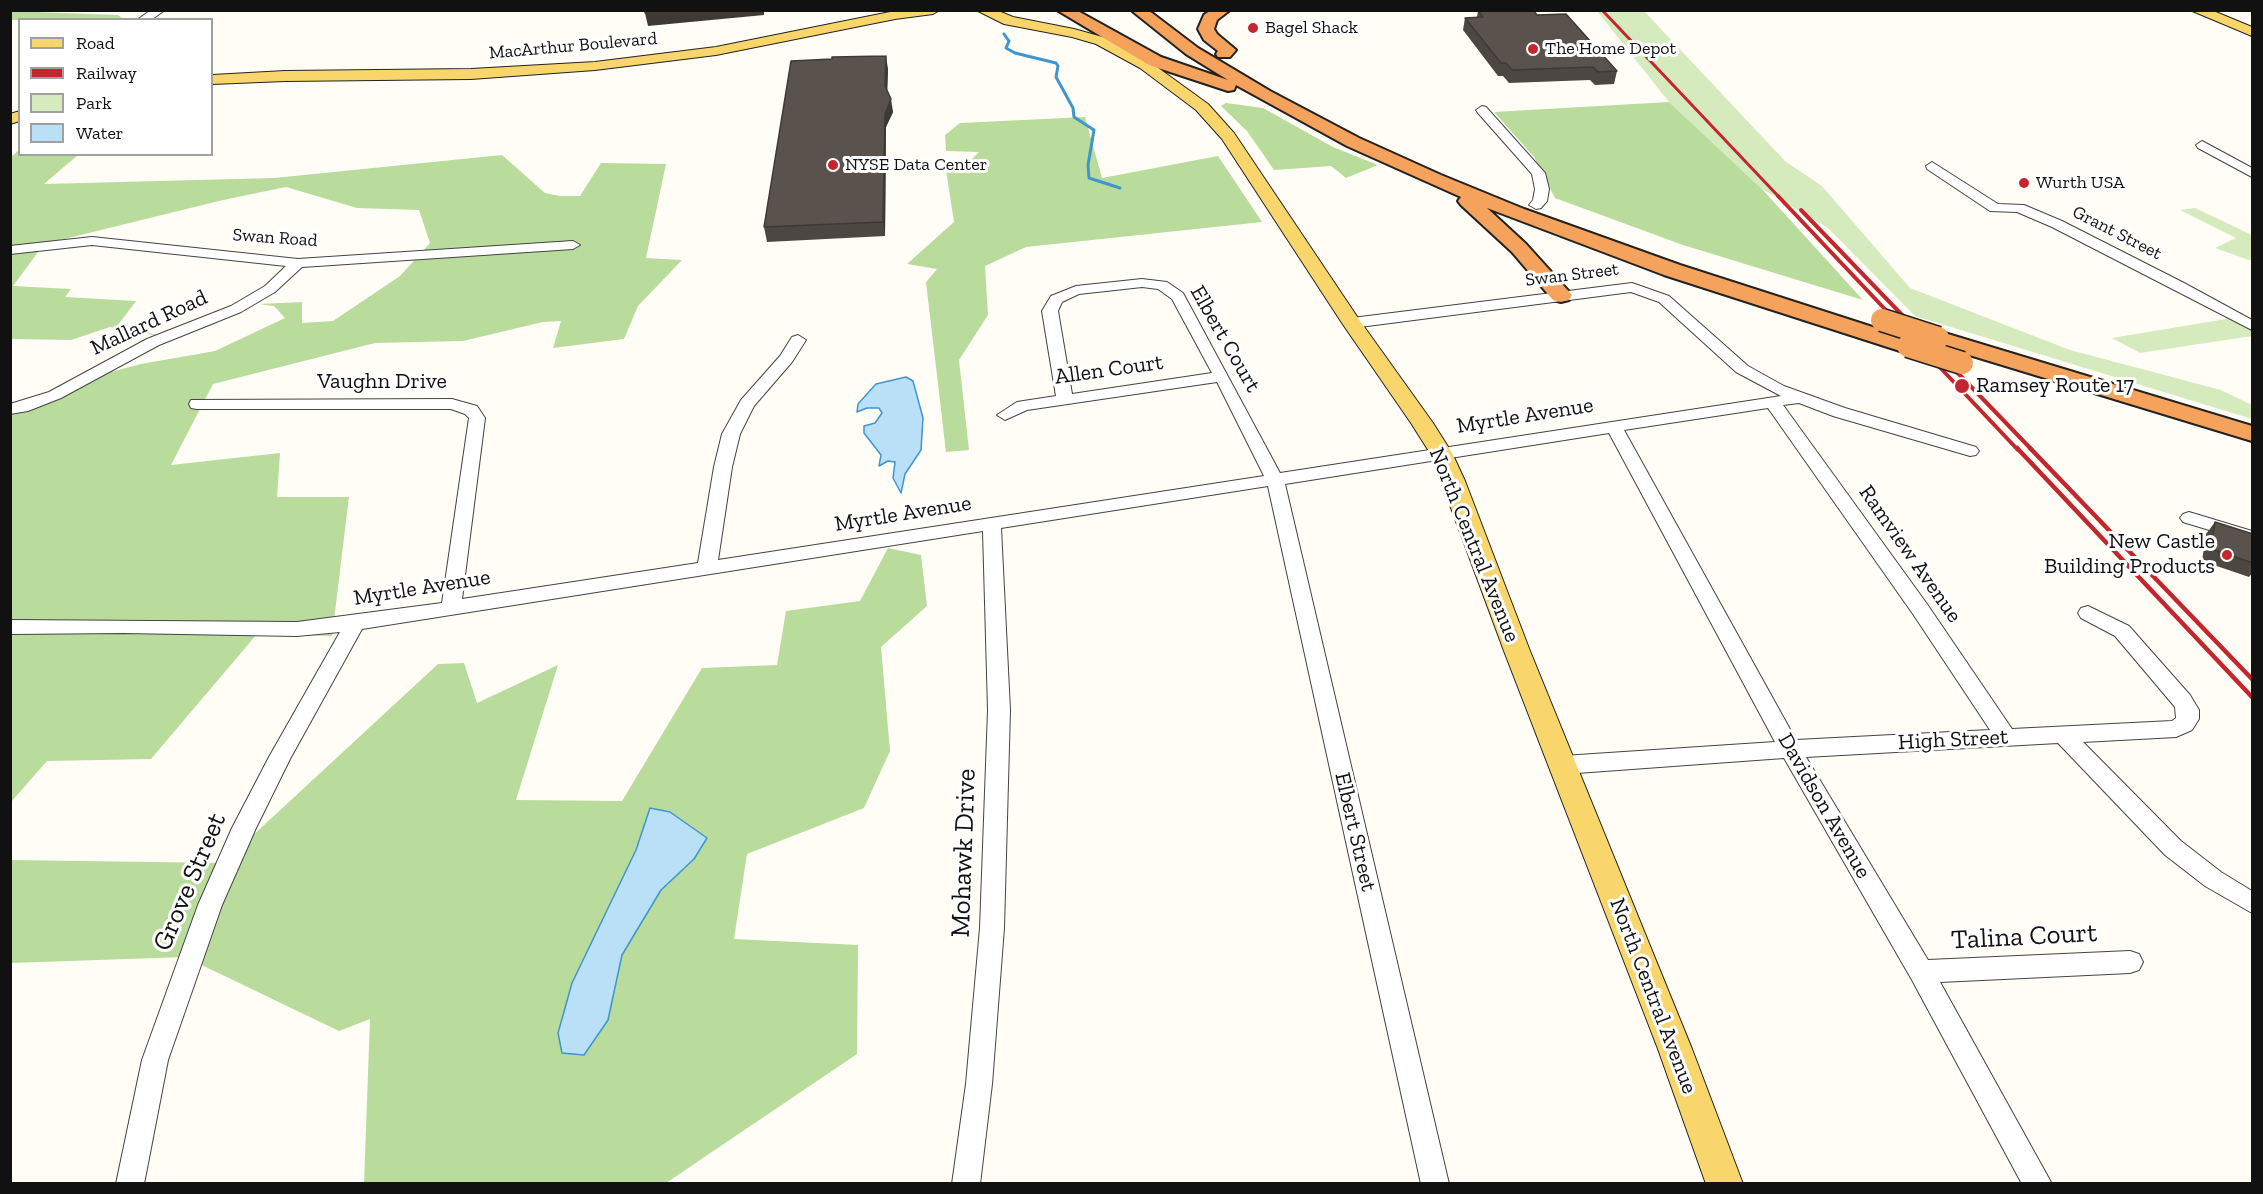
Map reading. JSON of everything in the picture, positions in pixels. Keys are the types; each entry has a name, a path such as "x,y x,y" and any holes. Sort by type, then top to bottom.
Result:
{"highway":[{"path":"1064,10 1161,64 1284,106"},
{"path":"1138,10 1209,62 1284,106 1353,142 1434,179 1619,251 1726,288 2253,453"},
{"path":"1163,10 1224,54 1288,92 1374,136 1536,205 1685,258 2245,431"},
{"path":"1222,10 1210,18 1206,28 1214,40 1228,50 1224,54"},
{"path":"1434,179 1481,210 1561,295"},
{"path":"1519,248 1522,240 1538,237 1571,240 1619,251"}],"main road":[{"name":"MacArthur Boulevard","path":"213,80 346,75 420,68 471,68 477,65 562,61 675,49 746,38 880,10"},
{"name":"MacArthur Boulevard","path":"213,72 261,68 528,72 677,57 758,44 895,15 933,10"},
{"name":"North Central Avenue","path":"969,10 979,17 1000,24 1055,30"},
{"name":"North Central Avenue","path":"983,10 1055,30 1091,37 1117,49 1165,78 1207,112 1228,136 1441,453 1725,1184"},
{"path":"2197,10 2253,32"}],"street":[{"path":"146,18 160,10"},
{"path":"1482,110 1538,173 1542,189 1540,201 1536,205"},
{"path":"2202,145 2253,173"},
{"name":"Grant Street","path":"1932,166 1995,208 2019,208 2057,224 2253,326"},
{"name":"Swan Road","path":"10,250 92,241 298,263 573,245"},
{"name":"Mallard Road","path":"10,409 55,395 153,342 236,309 270,289 298,263"},
{"name":"Elbert Court","path":"1065,399 1050,311 1056,299 1076,290 1142,283 1169,288 1178,296 1275,480"},
{"name":"Swan Street","path":"1352,323 1632,287 1655,294 1671,305 1742,369 1760,380 1798,398 1970,451"},
{"path":"707,568 723,467 731,434 747,404 786,359 798,340"},
{"name":"Allen Court","path":"1005,415 1023,406 1222,376"},
{"name":"Myrtle Avenue","path":"10,627 297,629 355,623 1798,398"},
{"name":"Ramview Avenue","path":"1772,402 1920,609 2006,737"},
{"name":"Vaughn Drive","path":"197,404 452,404 471,410 477,418 451,608"},
{"name":"Davidson Avenue","path":"1614,427 1790,749 1921,972 2038,1184"},
{"name":"Elbert Street","path":"1275,480 1435,1184"},
{"path":"2189,518 2253,537"},
{"name":"Mohawk Drive","path":"966,1184 980,1083 992,928 999,710 992,524"},
{"name":"High Street","path":"1563,765 1790,749 2176,729 2184,724 2188,719 2188,710 2183,701 2122,631 2088,613"},
{"name":"Grove Street","path":"130,1184 155,1060 210,905 244,828 280,757 355,623"},
{"path":"2063,735 2173,848 2213,879 2253,903"},
{"name":"Talina Court","path":"1921,972 2130,962"}],"green space":[{"path":"10,11 118,15 122,18 18,18 18,20 11,20"},
{"path":"1597,11 1644,11 1785,161 1822,186 1910,288 2070,350 2221,390 2252,405 2252,419 1915,316 1828,228 1762,189 1669,102"},
{"path":"1669,102 1762,189 1863,300 1683,245 1555,198 1534,157 1494,112"},
{"path":"1226,103 1263,108 1333,147 1378,165 1346,178 1331,166 1274,170 1247,131 1221,106"},
{"path":"1085,117 1102,178 1218,156 1262,222 1026,247 985,266 988,315 959,360 969,450 946,452 926,282 937,269 907,264 954,222 945,163 971,160 979,152 946,151 945,135 960,123"},
{"path":"18,151 18,156 77,156 44,184 274,178 502,155 545,193 560,196 580,196 601,163 666,164 646,258 682,260 638,306 624,339 553,348 561,321 543,322 463,341 375,343 213,384 171,465 280,453 277,497 349,497 332,636 257,634 151,759 47,761 11,802 11,411 103,374 141,364 215,351 285,318 274,306 259,304 302,302 302,323 333,321 400,276 430,243 419,210 357,208 286,187 223,200 44,244 13,286 71,289 65,297 136,301 118,325 165,337 110,327 71,340 11,339 11,157"},
{"path":"2195,208 2252,235 2252,261 2215,248 2236,238 2180,210"},
{"path":"2244,316 2252,318 2252,336 2140,353 2112,338"},
{"path":"888,548 921,555 927,606 881,647 890,751 864,808 747,854 734,939 858,945 857,1054 666,1183 364,1183 370,1019 339,1031 185,957 11,963 10,860 223,863 438,664 464,663 477,703 558,665 516,800 622,801 702,668 777,665 786,611 860,601"}],"water":[{"path":"906,377 913,381 923,418 921,450 905,474 901,493 893,478 895,462 888,461 879,466 881,455 864,433 864,426 875,423 882,413 879,408 867,408 857,412 858,404 876,384"},
{"path":"650,808 670,812 707,838 694,859 661,890 622,955 608,1020 584,1055 562,1053 558,1033 572,983 636,850"}],"building":[{"path":"645,10 676,10 645,13"},
{"name":"The Home Depot","path":"1533,10 1537,15 1566,14 1617,71 1598,72 1593,67 1512,70 1506,63 1501,63 1465,18 1483,17 1478,11"},
{"name":"NYSE Data Center","path":"886,56 885,86 891,99 885,114 883,222 764,227 791,61 832,59 832,57"},
{"path":"2215,522 2253,534 2253,563 2211,549"}],"waterway":[{"path":"1004,34 1009,41 1006,48 1015,53 1056,63 1058,66 1056,77 1073,108 1074,117 1094,130 1088,165 1089,178 1120,188"}],"railway":[{"path":"1602,10 1779,197"},
{"path":"1778,196 2018,450"},
{"path":"1801,210 2032,450"},
{"path":"2017,448 2252,697"},
{"path":"2030,448 2252,679"}],"place":[{"name":"Bagel Shack","path":"1253,28"},
{"name":"The Home Depot","path":"1533,49"},
{"name":"NYSE Data Center","path":"833,165"},
{"name":"Wurth USA","path":"2024,183"},
{"name":"Ramsey Route 17","path":"1962,386"},
{"name":"New Castle Building Products","path":"2227,555"}]}
